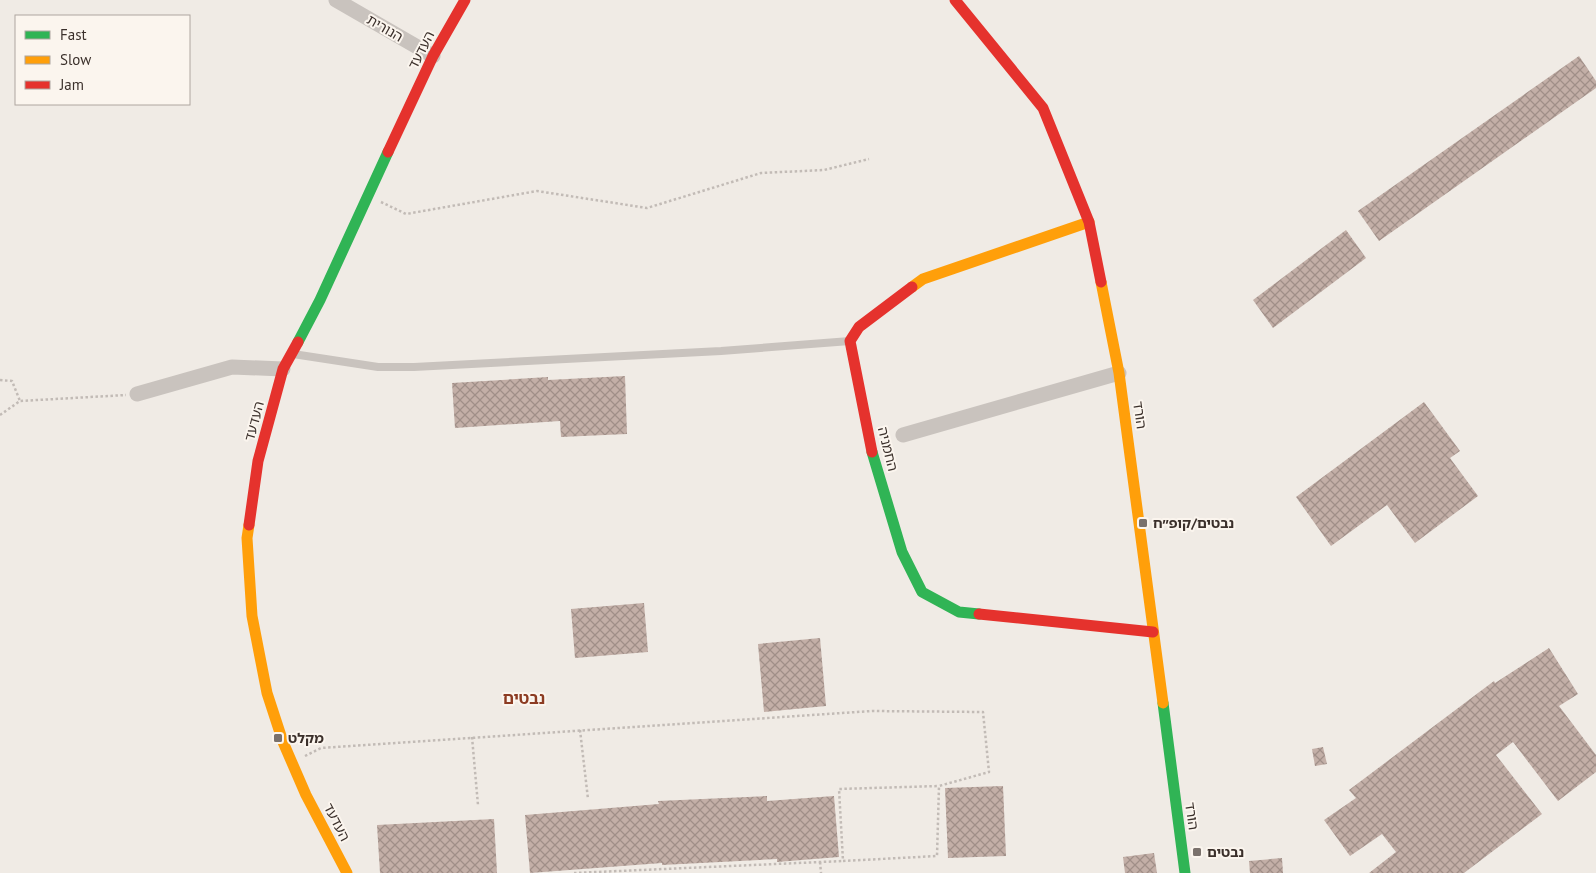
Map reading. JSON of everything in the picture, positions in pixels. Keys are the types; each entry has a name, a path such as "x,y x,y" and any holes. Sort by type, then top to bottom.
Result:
{"street":[{"name":"הנורית","path":"336,0 433,56"},
{"name":"העדעד","path":"347,873 306,795 283,742 267,693 252,616 247,538 258,461 283,369 320,300 433,56 465,0"},
{"name":"הורד","path":"955,0 1043,108 1089,222 1119,373 1185,873"},
{"path":"850,341 859,327 923,279 1089,222"},
{"name":"החמניה","path":"850,341 871,450 902,552 922,592 959,612 1153,632"},
{"path":"137,394 232,367 283,369"},
{"path":"903,435 1119,373"}],"lane":[{"path":"291,354 378,366 414,367 722,351 850,341"}],"path":[{"path":"368,196 406,214 537,191 647,208 761,173 824,170 869,159"},
{"path":"0,380 12,381 20,401"},
{"path":"0,415 20,401 137,394"},
{"path":"292,763 321,748 872,711 983,712 989,772 939,786 839,790 844,861"},
{"path":"580,730 588,799"},
{"path":"472,738 478,805"},
{"path":"574,873 937,856 939,786"},
{"path":"820,862 821,873"}],"building":[{"path":"1579,56 1596,81 1596,88 1379,241 1358,211"},
{"path":"1346,230 1366,258 1273,328 1253,300"},
{"path":"625,376 627,434 561,437 560,421 455,428 452,383 548,377 548,380"},
{"path":"1424,402 1460,451 1450,458 1478,496 1415,543 1387,505 1331,546 1296,497"},
{"path":"644,603 648,652 575,658 571,609"},
{"path":"820,638 826,706 764,712 758,644"},
{"path":"1549,648 1578,694 1559,706 1596,755 1596,772 1558,801 1513,742 1496,755 1542,814 1464,873 1369,873 1396,852 1382,834 1350,856 1324,820 1356,798 1349,790 1494,681 1495,683"},
{"path":"1323,747 1327,764 1315,766 1312,749"},
{"path":"1003,786 1006,856 948,858 945,788"},
{"path":"767,796 767,801 834,796 839,857 777,862 777,859 662,865 662,863 530,873 525,815 659,804 658,801"},
{"path":"494,819 497,873 380,873 377,825"},
{"path":"1154,853 1157,873 1125,873 1123,857"},
{"path":"1282,858 1283,873 1250,873 1249,861"}],"traffic: fast":[{"path":"298,342 320,300 388,152"},
{"path":"872,452 902,552 922,592 959,612 979,614"},
{"path":"1163,703 1185,873"}],"traffic: slow":[{"path":"912,287 923,279 1089,222"},
{"path":"1101,282 1119,373 1163,703"},
{"path":"249,525 247,538 252,616 267,693 283,742 306,795 347,873"}],"traffic: jam":[{"path":"388,152 433,56 465,0"},
{"path":"955,0 1043,108 1089,222 1101,282"},
{"path":"872,452 850,341 859,327 912,287"},
{"path":"249,525 258,461 283,369 298,342"},
{"path":"979,614 1153,632"}],"place":[{"name":"נבטים/קופ״ח","path":"1143,523"},
{"name":"מקלט","path":"278,738"},
{"name":"נבטים","path":"1197,852"}],"district":[{"name":"נבטים","path":"524,698"}]}
